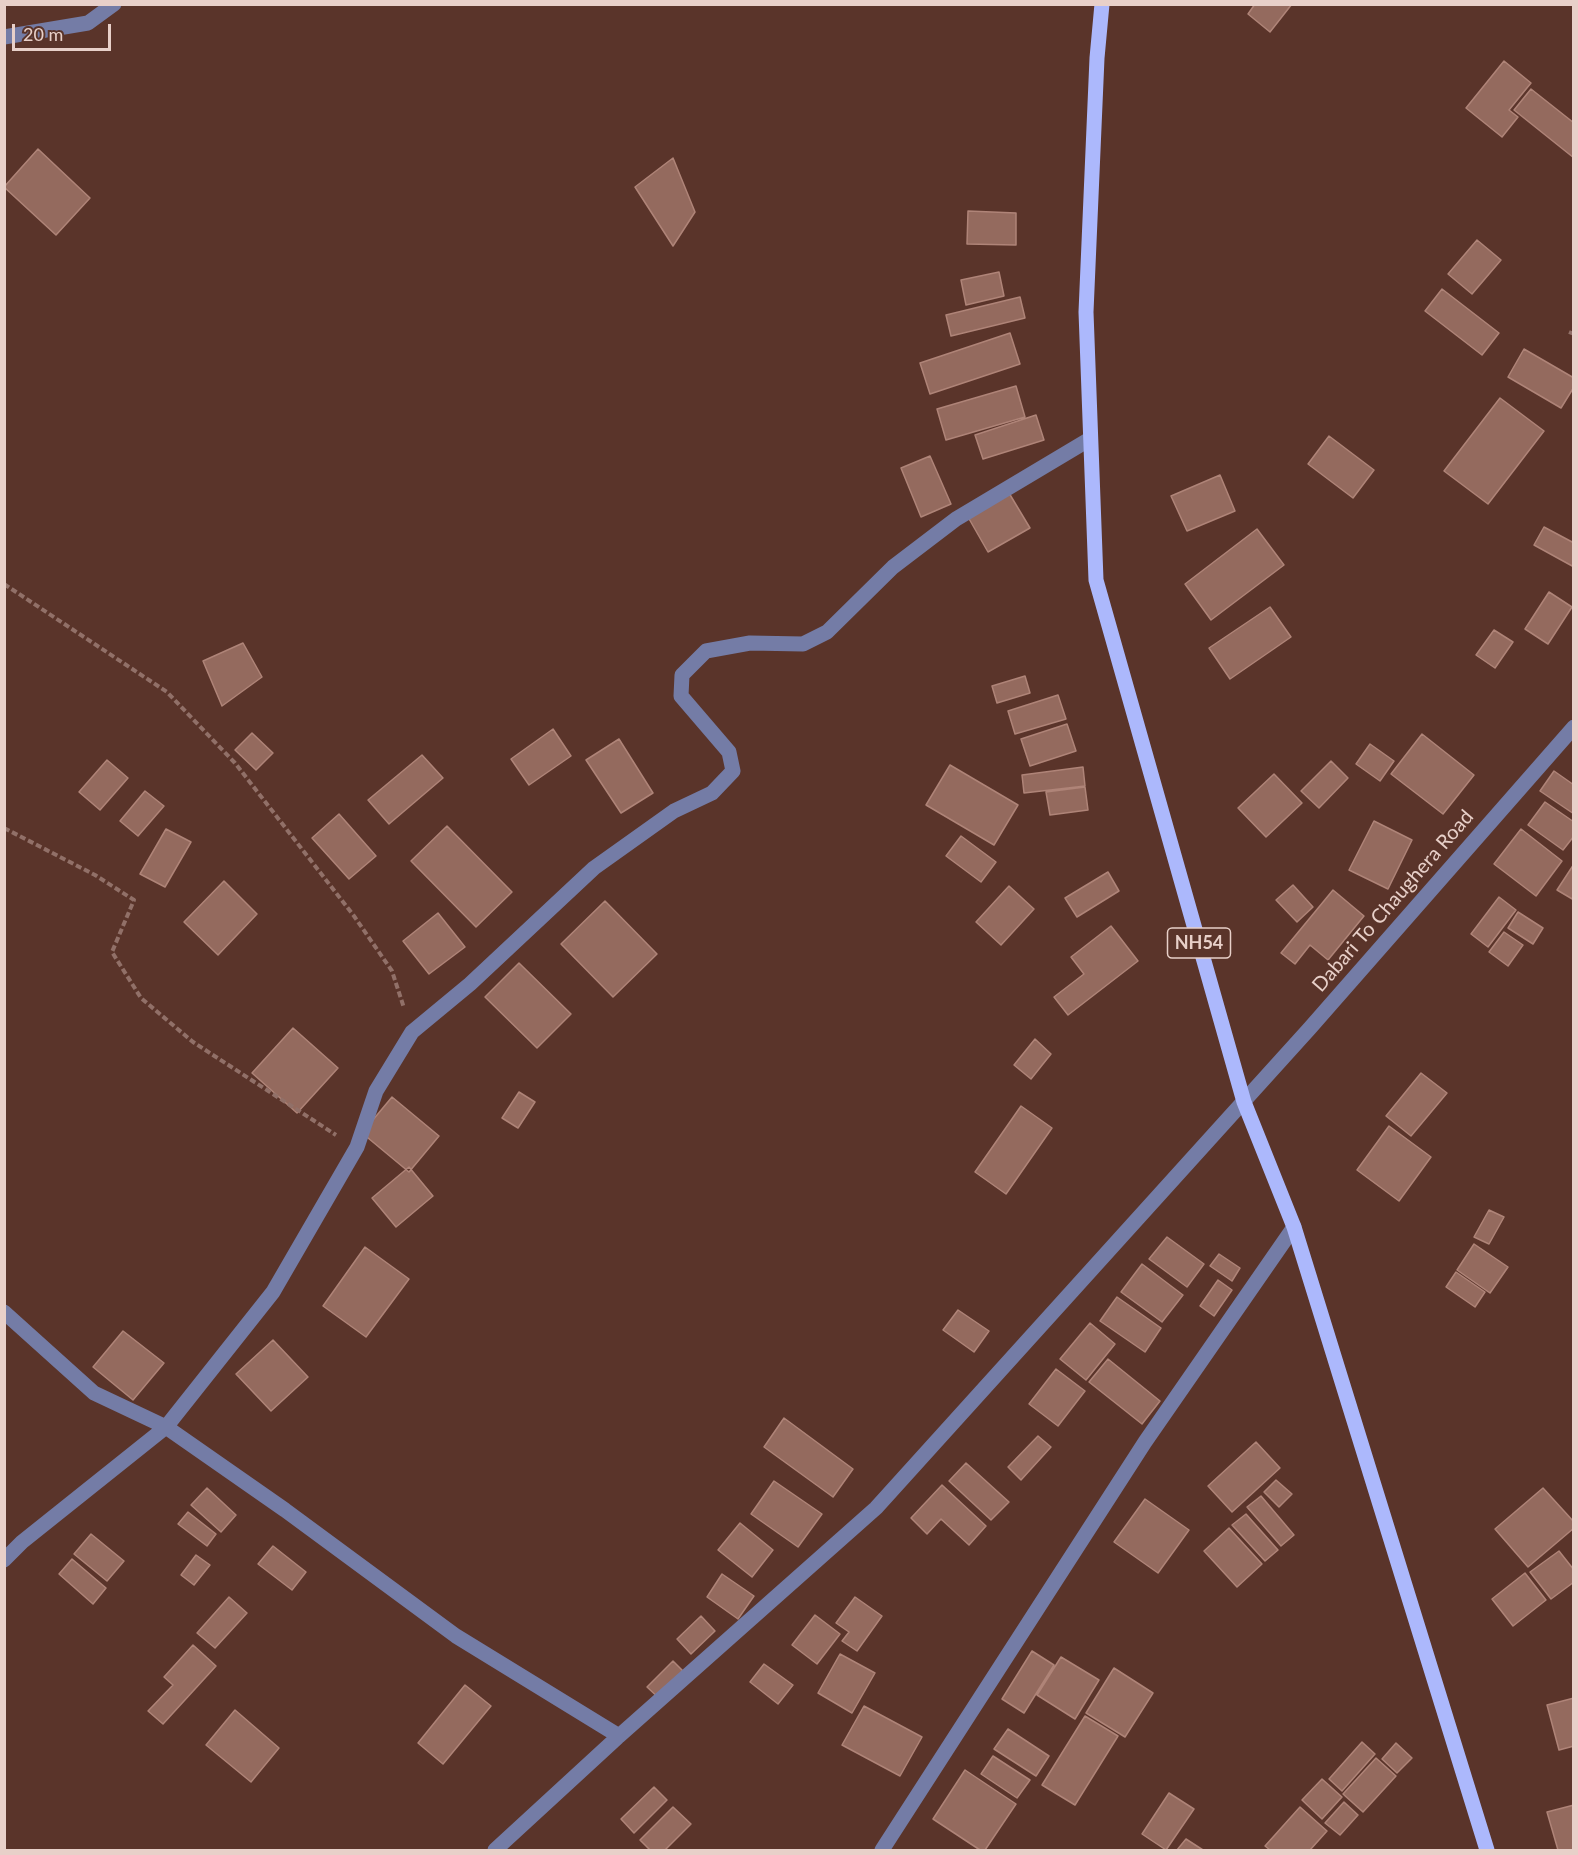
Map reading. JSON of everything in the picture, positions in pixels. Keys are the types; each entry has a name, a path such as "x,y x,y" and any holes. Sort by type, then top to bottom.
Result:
{"main road":[{"name":"NH54","path":"1102,4 1097,58 1086,312 1096,580 1244,1102 1294,1227 1487,1851"}],"street":[{"path":"4,37 88,23 114,4"},
{"path":"4,1560 22,1542 166,1427 273,1292 357,1148 376,1091 412,1032 514,945 594,868 674,812 712,793 733,771 729,752 681,696 682,675 706,651 750,643 803,644 827,632 893,567 956,519 1090,439"},
{"name":"Dabari To Chaughera Road","path":"495,1851 619,1736 876,1508 1244,1102 1574,727"},
{"path":"882,1851 1145,1442 1294,1227"},
{"path":"4,1312 94,1393 166,1427 285,1510 456,1636 619,1736"}],"path":[{"path":"4,584 167,692 235,763 354,916 392,971 412,1032"},
{"path":"4,828 95,875 134,900 112,952 141,998 193,1042 357,1148"}],"building":[{"path":"1255,4 1292,4 1270,32 1248,14"},
{"path":"1504,61 1531,83 1509,110 1518,117 1502,137 1466,108"},
{"path":"1531,89 1574,123 1574,158 1514,110"},
{"path":"38,149 90,198 56,235 4,187"},
{"path":"673,158 695,212 673,246 635,187"},
{"path":"968,211 1016,213 1016,245 967,244"},
{"path":"1477,240 1501,260 1472,294 1448,274"},
{"path":"999,272 1004,296 966,305 961,280"},
{"path":"1442,289 1499,333 1482,355 1425,311"},
{"path":"1020,297 1025,318 951,336 946,315"},
{"path":"1010,333 1020,364 930,394 920,363"},
{"path":"1524,349 1574,378 1574,387 1561,408 1508,377"},
{"path":"1016,386 1025,417 946,440 937,409"},
{"path":"1500,398 1544,431 1488,504 1444,471"},
{"path":"1036,415 1044,440 983,459 975,435"},
{"path":"1329,436 1374,470 1353,498 1308,464"},
{"path":"930,456 951,504 921,517 901,468"},
{"path":"1220,475 1235,511 1187,531 1171,496"},
{"path":"1009,493 1030,528 988,552 968,517"},
{"path":"1544,527 1574,543 1574,567 1534,545"},
{"path":"1257,529 1284,565 1211,620 1185,584"},
{"path":"1549,592 1572,607 1548,644 1525,629"},
{"path":"1270,607 1291,637 1230,679 1209,648"},
{"path":"1494,630 1513,642 1495,668 1476,655"},
{"path":"243,643 262,677 222,706 203,661"},
{"path":"1025,676 1030,693 997,703 992,686"},
{"path":"1058,695 1066,719 1015,734 1008,711"},
{"path":"1067,724 1076,751 1030,766 1021,739"},
{"path":"553,729 571,756 529,785 511,759"},
{"path":"252,733 273,753 256,770 235,750"},
{"path":"1422,734 1474,775 1443,814 1391,774"},
{"path":"619,739 653,793 621,813 586,760"},
{"path":"1370,744 1394,761 1380,781 1356,764"},
{"path":"422,755 443,778 389,824 368,800"},
{"path":"107,760 128,778 100,810 79,792"},
{"path":"1331,761 1348,778 1319,808 1301,791"},
{"path":"950,765 1018,805 994,845 926,805"},
{"path":"1083,767 1085,786 1024,793 1022,775"},
{"path":"1554,771 1574,785 1574,814 1540,791"},
{"path":"1274,774 1302,803 1266,837 1238,808"},
{"path":"1085,787 1088,810 1050,815 1046,792"},
{"path":"145,791 164,806 138,836 120,821"},
{"path":"1545,802 1574,822 1574,836 1563,850 1528,825"},
{"path":"339,814 376,856 349,879 312,838"},
{"path":"1374,821 1412,840 1388,889 1349,870"},
{"path":"447,826 512,892 476,927 411,861"},
{"path":"166,829 191,842 165,887 140,874"},
{"path":"1521,829 1562,861 1536,896 1494,864"},
{"path":"961,836 996,862 981,882 946,856"},
{"path":"1574,864 1574,900 1557,890"},
{"path":"1108,872 1119,891 1077,917 1065,898"},
{"path":"224,881 257,914 218,955 184,922"},
{"path":"1293,885 1313,907 1297,922 1276,900"},
{"path":"1009,886 1034,909 1001,945 976,922"},
{"path":"1333,890 1364,916 1328,960 1310,945 1295,964 1281,953"},
{"path":"1499,897 1516,910 1488,947 1471,934"},
{"path":"605,901 657,954 613,997 561,944"},
{"path":"1518,912 1543,928 1533,944 1508,928"},
{"path":"438,913 465,947 429,974 403,941"},
{"path":"1111,926 1138,961 1068,1015 1054,997 1084,974 1071,957"},
{"path":"1504,932 1523,945 1508,966 1489,952"},
{"path":"519,963 571,1014 537,1048 485,997"},
{"path":"293,1028 338,1068 297,1113 252,1073"},
{"path":"1035,1039 1051,1054 1031,1079 1014,1065"},
{"path":"1421,1073 1447,1093 1411,1136 1386,1116"},
{"path":"519,1092 535,1102 518,1128 502,1118"},
{"path":"392,1097 439,1136 409,1172 362,1133"},
{"path":"1021,1106 1052,1128 1006,1194 975,1172"},
{"path":"1389,1126 1431,1157 1399,1201 1357,1170"},
{"path":"409,1167 433,1196 396,1227 372,1198"},
{"path":"1489,1210 1504,1217 1489,1244 1474,1237"},
{"path":"1167,1237 1204,1264 1187,1287 1149,1259"},
{"path":"1474,1244 1508,1267 1490,1293 1457,1270"},
{"path":"365,1247 409,1279 366,1337 323,1306"},
{"path":"1219,1254 1240,1268 1232,1281 1210,1266"},
{"path":"1142,1264 1183,1295 1162,1322 1121,1292"},
{"path":"1456,1272 1485,1292 1475,1307 1446,1287"},
{"path":"1218,1280 1232,1290 1214,1316 1200,1306"},
{"path":"1117,1297 1161,1328 1145,1352 1100,1321"},
{"path":"958,1310 989,1331 974,1352 943,1330"},
{"path":"1090,1323 1115,1344 1086,1380 1060,1359"},
{"path":"123,1331 164,1363 133,1400 93,1367"},
{"path":"273,1340 308,1377 271,1411 236,1374"},
{"path":"1108,1359 1160,1401 1142,1424 1089,1382"},
{"path":"1056,1369 1085,1391 1058,1426 1029,1404"},
{"path":"784,1418 853,1469 833,1497 764,1447"},
{"path":"1038,1436 1051,1447 1021,1480 1008,1467"},
{"path":"1256,1442 1280,1468 1232,1512 1208,1486"},
{"path":"966,1463 1009,1502 991,1520 949,1481"},
{"path":"1276,1480 1292,1494 1279,1507 1264,1492"},
{"path":"774,1481 822,1514 798,1547 751,1514"},
{"path":"942,1485 986,1526 969,1545 941,1519 927,1534 911,1518"},
{"path":"207,1488 236,1515 221,1532 191,1505"},
{"path":"1543,1488 1574,1522 1574,1528 1528,1567 1495,1529"},
{"path":"1261,1496 1294,1535 1281,1546 1247,1507"},
{"path":"1145,1499 1189,1530 1158,1573 1114,1542"},
{"path":"188,1512 216,1534 207,1546 178,1524"},
{"path":"1246,1514 1278,1550 1265,1561 1232,1525"},
{"path":"740,1523 773,1550 752,1577 718,1550"},
{"path":"1229,1528 1262,1564 1237,1587 1204,1551"},
{"path":"91,1534 124,1561 107,1581 74,1554"},
{"path":"273,1546 306,1572 292,1590 258,1564"},
{"path":"1559,1551 1574,1570 1574,1582 1551,1599 1530,1572"},
{"path":"196,1555 210,1565 194,1585 181,1575"},
{"path":"72,1559 106,1588 93,1604 59,1574"},
{"path":"1525,1573 1546,1600 1513,1626 1492,1599"},
{"path":"722,1574 754,1596 738,1619 707,1597"},
{"path":"229,1597 247,1613 215,1648 197,1633"},
{"path":"855,1597 882,1616 857,1651 842,1641 849,1632 836,1623"},
{"path":"815,1615 840,1634 817,1664 792,1645"},
{"path":"701,1616 715,1631 691,1654 677,1639"},
{"path":"193,1645 216,1666 163,1724 148,1711 173,1685 164,1677"},
{"path":"1032,1651 1054,1665 1024,1713 1002,1699"},
{"path":"840,1654 875,1673 852,1713 818,1693"},
{"path":"1061,1657 1099,1680 1075,1719 1037,1695"},
{"path":"673,1661 687,1675 661,1700 647,1687"},
{"path":"764,1664 793,1685 778,1704 750,1682"},
{"path":"1114,1668 1153,1693 1125,1737 1086,1713"},
{"path":"465,1685 491,1706 443,1764 418,1743"},
{"path":"1574,1698 1574,1746 1559,1750 1547,1705"},
{"path":"864,1706 922,1737 900,1776 842,1745"},
{"path":"235,1710 279,1748 251,1782 206,1745"},
{"path":"1085,1716 1118,1736 1075,1805 1042,1785"},
{"path":"1008,1729 1049,1756 1036,1776 994,1749"},
{"path":"1362,1742 1375,1754 1342,1791 1329,1779"},
{"path":"1396,1743 1412,1758 1397,1773 1382,1759"},
{"path":"993,1756 1030,1780 1017,1798 981,1774"},
{"path":"1376,1758 1396,1776 1363,1812 1343,1794"},
{"path":"965,1770 1016,1804 985,1850 980,1850 933,1819"},
{"path":"1322,1779 1342,1797 1322,1819 1302,1800"},
{"path":"654,1787 667,1800 634,1833 621,1819"},
{"path":"1169,1793 1194,1809 1166,1850 1142,1834"},
{"path":"1344,1802 1358,1815 1340,1835 1325,1823"},
{"path":"1574,1805 1574,1850 1558,1850 1547,1812"},
{"path":"673,1807 691,1824 665,1850 650,1850 640,1840"},
{"path":"1300,1807 1327,1831 1310,1850 1270,1850 1265,1846"},
{"path":"1186,1839 1203,1850 1177,1850"}]}
